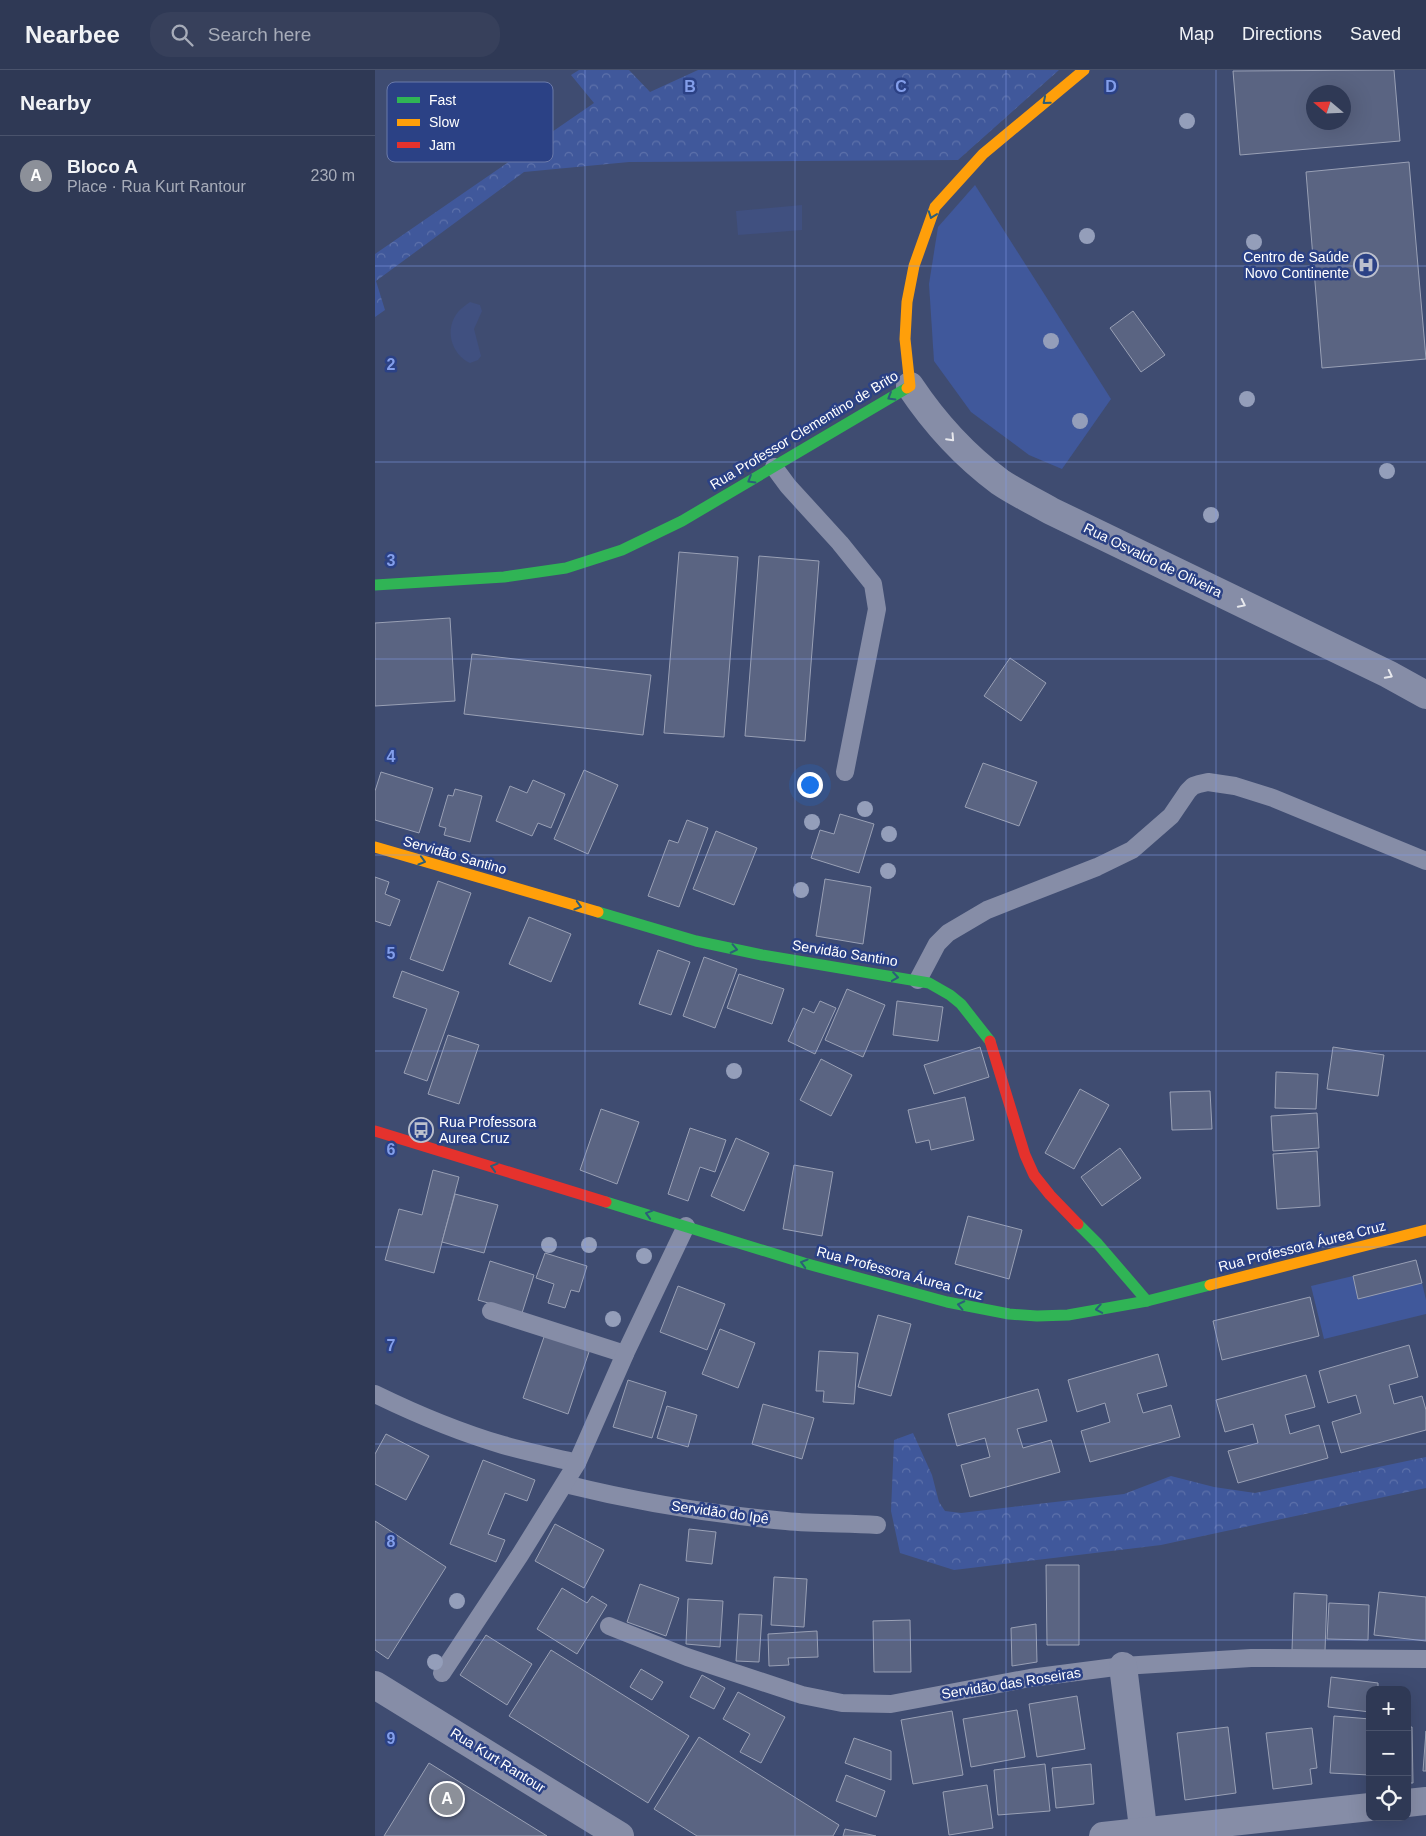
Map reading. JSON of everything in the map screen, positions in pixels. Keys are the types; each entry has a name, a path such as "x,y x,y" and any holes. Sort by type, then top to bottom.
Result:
{"street":[{"name":"Rua Professor Clementino de Brito","path":"375,585 504,577 566,568 622,550 682,521 910,386 905,339 907,302 915,266 935,207 983,154 1084,70"},
{"name":"Rua Osvaldo de Oliveira","path":"910,386 927,411 962,450 1001,482 1051,511 1426,694"},
{"name":"Servidão Santino","path":"375,847 696,941 762,955 918,980 929,983 950,995 961,1004 989,1038 1025,1155 1034,1175 1098,1244 1147,1301"},
{"name":"Rua Professora Áurea Cruz","path":"375,1131 803,1263 947,1302 993,1312 1037,1316 1068,1315 1147,1301 1426,1230"},
{"path":"1123,1666 1143,1833"},
{"name":"Rua Kurt Rantour","path":"375,1685 620,1836"},
{"path":"1411,1803 1426,1801"},
{"path":"1103,1836 1366,1807"}],"lane":[{"path":"774,466 788,486 840,543 873,584 877,609 845,772"},
{"path":"918,980 937,944 947,933 987,910 1097,867 1131,850 1171,816 1193,786 1208,782 1235,786 1273,798 1426,861"},
{"path":"442,1673 577,1463 625,1354 686,1226"},
{"path":"491,1311 625,1354"},
{"path":"375,1394 405,1409 457,1430 503,1445 577,1463"},
{"name":"Servidão do Ipê","path":"565,1484 619,1497 702,1511 788,1521 877,1525"},
{"name":"Servidão das Roseiras","path":"609,1626 687,1657 793,1692 842,1703 891,1704 1030,1678 1123,1666 1251,1658 1426,1659"}],"green space":[{"path":"579,70 629,70 650,92 698,70 1059,70 958,160 629,162 524,172 376,281 385,310 375,317 375,254 508,162 553,162 553,131 594,103 571,75"},
{"path":"975,185 1111,399 1062,469 1029,455 971,412 934,361 929,284 938,227"},
{"path":"1353,1276 1358,1299 1422,1283 1426,1300 1426,1314 1324,1339 1311,1286"},
{"path":"913,1433 932,1475 939,1502 945,1511 961,1513 1124,1494 1171,1476 1214,1487 1255,1493 1426,1457 1426,1488 1161,1545 954,1570 900,1553 891,1511 894,1440"}],"shaded area":[{"path":"802,205 802,230 738,235 736,211"},
{"path":"470,302 480,305 482,311 474,329 481,356 478,360 470,363 458,354 454,347 451,326 459,311"}],"building":[{"path":"1394,70 1400,141 1240,155 1233,71"},
{"name":"Centro de Saúde Novo Continente","path":"1409,162 1426,359 1322,368 1306,172"},
{"path":"1133,311 1165,355 1141,372 1110,328"},
{"path":"679,552 738,557 724,737 664,733"},
{"path":"759,556 819,561 805,741 745,736"},
{"path":"450,618 455,701 375,706 375,623"},
{"path":"472,654 651,675 643,735 464,714"},
{"path":"1010,658 1046,683 1021,721 984,696"},
{"path":"983,763 1037,782 1019,826 965,807"},
{"path":"584,770 618,785 588,854 554,839"},
{"path":"381,772 433,788 419,833 375,820 375,791"},
{"path":"533,780 565,794 551,828 538,823 532,836 496,821 510,786 527,793"},
{"path":"455,789 482,796 470,842 444,835 446,828 439,826 448,795 453,796"},
{"path":"840,814 874,824 859,873 811,858 820,830 834,834"},
{"path":"687,820 708,828 679,907 648,896 669,840 678,843"},
{"path":"716,831 757,848 734,905 693,889"},
{"path":"375,877 389,882 385,894 400,900 390,926 375,921"},
{"path":"825,879 871,887 863,944 816,936"},
{"path":"438,881 471,893 443,971 410,959"},
{"path":"529,917 571,934 551,982 509,964"},
{"path":"658,950 690,962 671,1015 639,1004"},
{"path":"704,957 737,969 715,1028 683,1016"},
{"path":"402,971 459,992 427,1081 404,1073 427,1009 393,997"},
{"path":"739,974 784,989 772,1024 727,1008"},
{"path":"847,989 885,1005 863,1057 825,1040"},
{"path":"820,1001 836,1008 815,1054 788,1041 803,1008 814,1013"},
{"path":"897,1001 943,1007 938,1041 893,1035"},
{"path":"448,1035 479,1045 459,1104 428,1094"},
{"path":"980,1047 989,1077 934,1094 924,1065"},
{"path":"1333,1047 1384,1055 1378,1096 1327,1089"},
{"path":"821,1059 852,1075 831,1116 800,1100"},
{"path":"1276,1072 1318,1074 1316,1109 1275,1108"},
{"path":"1080,1089 1109,1105 1074,1169 1045,1153"},
{"path":"1210,1091 1212,1129 1172,1130 1170,1092"},
{"path":"965,1097 974,1140 931,1150 929,1140 916,1143 908,1110"},
{"path":"601,1109 639,1122 617,1184 580,1170"},
{"path":"1317,1113 1319,1148 1273,1151 1271,1116"},
{"path":"690,1128 726,1140 715,1172 700,1167 688,1201 668,1194"},
{"path":"736,1138 769,1153 744,1211 711,1196"},
{"path":"1120,1148 1141,1178 1102,1206 1081,1177"},
{"path":"1317,1151 1320,1206 1277,1209 1273,1154"},
{"path":"794,1165 833,1172 822,1236 783,1229"},
{"path":"433,1170 459,1177 434,1273 385,1260 399,1209 422,1215"},
{"path":"455,1194 498,1205 484,1253 442,1242"},
{"path":"968,1216 1022,1230 1009,1279 955,1264"},
{"path":"545,1253 587,1266 579,1292 571,1290 565,1308 548,1303 554,1284 536,1278"},
{"path":"1416,1260 1422,1283 1358,1299 1353,1276"},
{"path":"490,1261 534,1275 522,1313 478,1300"},
{"path":"678,1286 725,1304 707,1350 660,1332"},
{"path":"1310,1297 1319,1336 1222,1360 1213,1321"},
{"path":"878,1315 911,1324 891,1396 858,1387"},
{"path":"720,1329 755,1343 738,1388 702,1374"},
{"path":"545,1334 590,1349 568,1414 523,1398"},
{"path":"1409,1345 1418,1377 1389,1385 1394,1404 1422,1396 1426,1410 1426,1430 1341,1453 1332,1422 1361,1413 1356,1395 1328,1403 1319,1371"},
{"path":"819,1351 858,1353 854,1404 823,1402 824,1391 816,1391"},
{"path":"1158,1354 1167,1386 1137,1394 1143,1413 1171,1405 1180,1437 1090,1462 1081,1431 1110,1422 1105,1403 1077,1412 1068,1380"},
{"path":"1306,1375 1315,1407 1285,1415 1290,1434 1319,1425 1328,1458 1238,1483 1228,1451 1258,1443 1253,1424 1225,1432 1216,1400"},
{"path":"628,1380 666,1392 652,1438 613,1427"},
{"path":"1038,1389 1047,1421 1017,1429 1023,1448 1051,1440 1060,1472 970,1497 961,1465 990,1457 985,1438 957,1446 948,1414"},
{"path":"763,1404 814,1418 802,1459 752,1444"},
{"path":"667,1406 697,1415 688,1447 657,1438"},
{"path":"386,1434 429,1456 406,1500 375,1484 375,1454"},
{"path":"483,1460 535,1480 527,1501 505,1493 488,1534 505,1540 496,1562 450,1544"},
{"path":"375,1521 446,1567 388,1659 375,1650"},
{"path":"555,1524 604,1550 584,1588 535,1561"},
{"path":"689,1529 716,1532 712,1564 686,1561"},
{"path":"1046,1565 1079,1565 1079,1645 1047,1645"},
{"path":"774,1577 807,1579 804,1627 771,1625"},
{"path":"640,1584 679,1598 666,1636 627,1622"},
{"path":"562,1588 587,1603 592,1596 607,1605 577,1654 537,1629"},
{"path":"1379,1592 1426,1597 1426,1641 1374,1635"},
{"path":"1294,1593 1327,1595 1325,1651 1292,1650"},
{"path":"688,1599 723,1601 720,1647 686,1644"},
{"path":"1329,1603 1369,1605 1368,1640 1327,1639"},
{"path":"739,1614 762,1615 759,1662 736,1661"},
{"path":"910,1620 911,1672 874,1672 873,1621"},
{"path":"1036,1624 1037,1662 1012,1666 1011,1628"},
{"path":"817,1631 818,1657 788,1658 789,1665 769,1666 768,1634"},
{"path":"486,1635 532,1664 507,1705 460,1675"},
{"path":"551,1650 689,1736 648,1803 509,1716"},
{"path":"641,1669 663,1682 652,1700 630,1687"},
{"path":"702,1675 725,1688 714,1709 690,1697"},
{"path":"1331,1677 1378,1683 1378,1686 1366,1686 1366,1712 1328,1707"},
{"path":"738,1692 785,1717 761,1763 740,1752 750,1734 723,1719"},
{"path":"1077,1696 1085,1749 1037,1757 1029,1704"},
{"path":"1017,1710 1025,1757 971,1767 963,1719"},
{"path":"952,1711 963,1775 913,1784 901,1720"},
{"path":"1334,1716 1366,1719 1366,1775 1330,1773"},
{"path":"1228,1727 1236,1793 1185,1800 1177,1733"},
{"path":"1411,1727 1412,1727 1413,1783 1411,1783"},
{"path":"1312,1728 1317,1768 1310,1769 1312,1784 1273,1789 1266,1733"},
{"path":"1426,1731 1426,1771 1423,1771"},
{"path":"699,1737 839,1825 833,1836 697,1836 654,1809"},
{"path":"854,1738 891,1751 891,1780 845,1763"},
{"path":"429,1763 547,1836 384,1836"},
{"path":"1045,1764 1050,1811 998,1815 994,1770"},
{"path":"1091,1764 1094,1804 1056,1808 1052,1768"},
{"path":"846,1775 885,1791 876,1817 836,1801"},
{"path":"987,1785 993,1828 949,1835 943,1792"},
{"path":"845,1829 876,1836 843,1836"}],"traffic: fast":[{"path":"375,585 504,577 566,568 622,550 682,521 907,388"},
{"path":"598,912 696,941 762,955 929,983 961,1004 990,1041"},
{"path":"606,1202 804,1263 947,1302 1009,1314 1037,1316 1068,1315 1147,1301 1210,1285"},
{"path":"1078,1224 1098,1244 1147,1301"}],"traffic: slow":[{"path":"907,388 910,386 905,339 907,302 914,266 935,207 983,154 1084,70"},
{"path":"375,847 598,912"},
{"path":"1210,1285 1426,1230"}],"traffic: jam":[{"path":"990,1041 1025,1155 1034,1175 1078,1224"},
{"path":"375,1131 606,1202"}],"place":[{"name":"Centro de Saúde Novo Continente","path":"1366,265"},
{"name":"Rua Professora Aurea Cruz","path":"421,1130"},
{"name":"Bloco A","path":"447,1799"}]}
